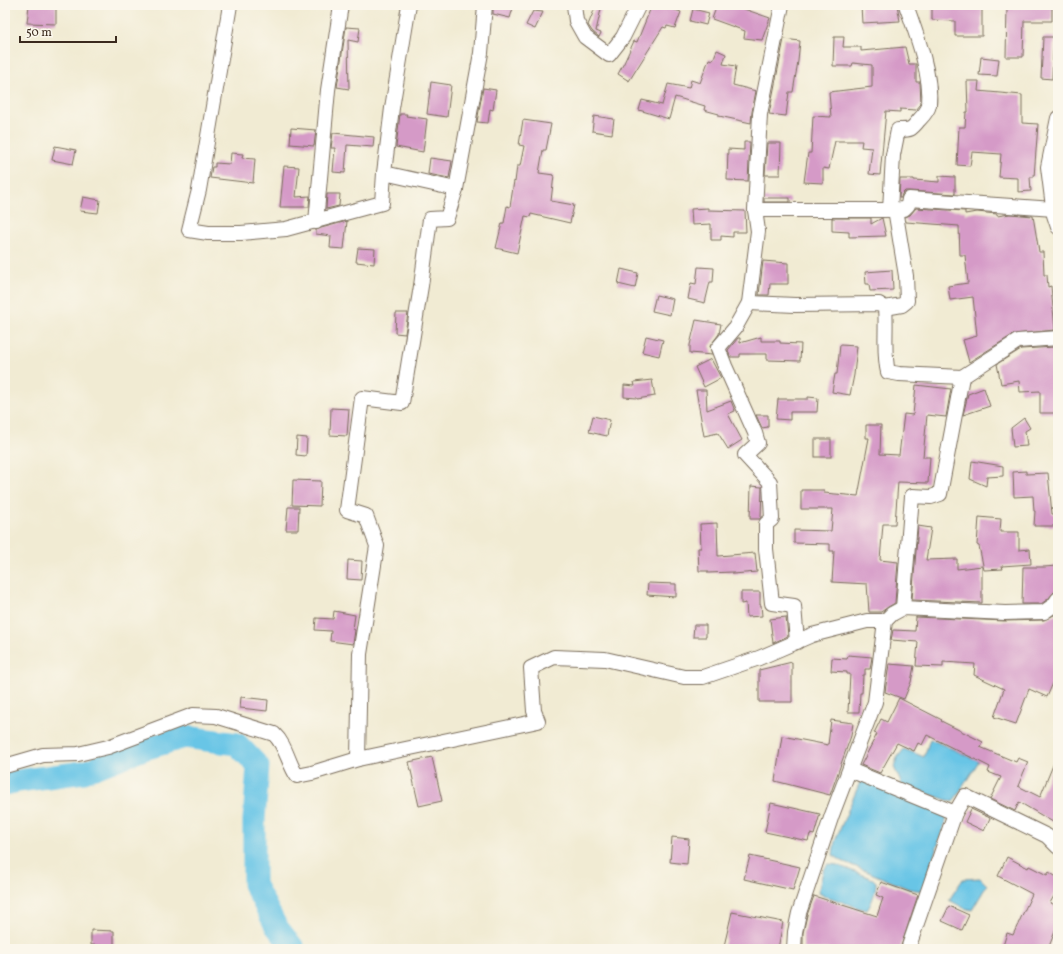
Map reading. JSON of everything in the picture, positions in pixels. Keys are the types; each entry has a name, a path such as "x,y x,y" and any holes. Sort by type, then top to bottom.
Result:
{"street":[{"path":"230,5 199,190 189,230 208,233 241,233 286,229 382,203 392,108 409,5"},
{"path":"316,222 328,90 341,5"},
{"path":"358,759 360,654 376,546 366,516 347,510 362,398 402,403 430,219 447,218 456,189 481,53 485,5"},
{"path":"574,5 576,21 585,37 609,55 623,36 639,5"},
{"path":"782,5 760,114 755,210 758,231 749,303 735,328 718,348 758,443 745,455 770,482 772,519 766,524 766,549 772,603 794,606 797,642"},
{"path":"885,308 902,305 907,301 906,276 893,210 893,155 898,130 909,130 915,127 929,106 928,80 915,31 906,5"},
{"path":"1058,118 1053,170 1054,209 1058,227"},
{"path":"384,173 456,189"},
{"path":"755,210 893,210 904,209 908,205 909,199 1054,209"},
{"path":"749,303 795,305 880,304 885,308 886,364 888,372 899,374 962,377 1018,341 1058,338"},
{"path":"903,608 912,496 931,497 940,494 962,377"},
{"path":"794,949 795,932 799,913 832,815 875,702 885,621 892,614 903,608 1005,613 1044,612 1054,605 1058,599"},
{"path":"5,766 43,755 78,754 108,747 193,715 216,716 274,734 278,738 290,766 297,776 358,759 538,721 534,711 531,668 554,657 605,659 684,677 703,677 759,658 812,635 867,621 885,621"},
{"path":"850,770 955,814"},
{"path":"908,949 955,814 965,796 1047,836 1058,847"}],"water":[{"path":"930,739 979,761 953,802 902,785 894,767 897,758 904,749 924,757"},
{"path":"860,782 870,782 942,813 947,818 922,891 909,889 842,861 833,855 835,841"},
{"path":"828,864 837,865 873,879 876,882 871,904 867,910 818,893 823,871"},
{"path":"980,878 987,885 972,910 964,908 949,900 963,879"}],"building":[{"path":"29,5 56,5 56,24 27,23"},
{"path":"652,5 662,9 663,5 666,5 681,12 675,28 667,26 666,28 663,27 629,81 618,74 634,41 637,42"},
{"path":"717,5 746,5 744,9 770,18 762,40 744,38 745,31 712,19"},
{"path":"861,5 897,5 900,21 862,23"},
{"path":"932,5 968,5 968,8 982,8 982,36 955,36 955,21 932,20"},
{"path":"1038,5 1052,5 1052,21 1024,21 1023,57 1006,57 1007,8 1038,7"},
{"path":"493,6 513,8 510,18 493,14"},
{"path":"595,8 601,9 596,31 601,33 599,37 588,25"},
{"path":"693,9 709,13 706,25 690,21"},
{"path":"533,11 543,12 535,29 526,25"},
{"path":"346,27 360,28 358,42 348,40 349,89 337,87"},
{"path":"834,37 844,37 843,47 861,47 861,51 905,47 909,64 916,64 916,82 920,82 921,104 916,110 900,109 900,112 886,111 880,175 869,174 872,148 861,147 862,141 835,141 829,169 823,168 823,183 804,182 808,153 811,153 813,116 831,117 829,92 872,87 872,65 853,63 852,66 833,66"},
{"path":"1043,37 1054,37 1052,79 1041,78"},
{"path":"784,39 800,41 793,92 789,92 786,116 769,114"},
{"path":"717,50 726,54 723,64 736,66 733,85 756,91 751,123 719,116 719,114 704,110 705,106 675,97 669,119 639,110 642,100 662,105 668,84 689,88 691,80 700,83 709,59 713,60"},
{"path":"981,57 999,59 997,76 979,75"},
{"path":"967,81 979,81 978,91 1022,95 1022,123 1038,124 1034,177 1030,177 1031,191 1018,192 1018,178 999,177 1001,154 972,152 970,166 957,165 959,127 965,127 966,112 968,112"},
{"path":"431,82 451,85 447,117 427,114"},
{"path":"483,88 496,90 493,110 490,109 488,123 477,122"},
{"path":"400,114 407,114 406,116 427,119 423,152 396,147"},
{"path":"594,116 614,119 612,134 592,131"},
{"path":"523,120 551,124 546,150 543,150 539,173 554,175 551,201 574,205 570,223 531,214 530,217 525,216 517,253 496,248 502,223 504,223 507,206 510,207 517,166 520,166 524,146 519,145"},
{"path":"291,128 316,130 314,146 290,144"},
{"path":"333,133 374,137 373,147 347,145 345,173 333,172 335,148 331,148"},
{"path":"744,142 750,142 748,181 727,180 728,149 744,150"},
{"path":"767,143 781,143 780,175 765,175"},
{"path":"55,146 76,150 73,164 52,160"},
{"path":"231,153 243,154 242,158 255,159 253,183 210,178 212,167 215,167 215,163 230,164"},
{"path":"430,158 452,161 449,178 428,174"},
{"path":"284,166 299,167 296,197 310,196 309,207 280,207"},
{"path":"939,176 955,177 955,194 905,191 901,198 899,198 900,179 939,182"},
{"path":"327,194 340,194 339,206 326,209"},
{"path":"83,197 100,200 98,213 80,211"},
{"path":"764,198 790,198 790,202 764,202"},
{"path":"708,208 708,210 745,211 746,232 733,232 733,237 721,236 721,240 711,240 711,224 692,225 691,209"},
{"path":"916,208 965,211 965,214 977,212 997,214 997,216 1010,214 1033,216 1039,252 1043,252 1044,275 1047,275 1048,287 1051,286 1055,330 1014,334 969,362 963,340 977,336 973,297 950,300 948,286 968,283 965,255 960,255 959,226 906,222 905,217 910,215"},
{"path":"832,218 871,218 871,224 882,218 886,236 849,237 849,232 832,231"},
{"path":"347,221 344,249 330,248 331,236 316,234 316,230"},
{"path":"358,248 375,249 374,264 356,262"},
{"path":"763,261 788,263 788,284 770,284 769,295 759,295"},
{"path":"698,267 714,268 713,282 710,282 705,303 688,299 691,283 696,284"},
{"path":"621,269 638,273 635,288 618,284"},
{"path":"892,270 893,290 870,291 869,284 866,284 865,272"},
{"path":"656,295 673,299 670,315 652,311"},
{"path":"396,313 408,313 405,334 395,333"},
{"path":"696,320 721,324 719,334 710,346 712,355 690,353 690,345"},
{"path":"646,336 663,340 659,356 642,352"},
{"path":"761,337 761,341 780,341 780,343 801,344 800,361 767,360 767,354 740,354 740,357 730,357 728,350 738,338 740,338 740,343"},
{"path":"840,345 857,346 850,395 832,392 835,374 837,374"},
{"path":"1055,347 1058,378 1058,413 1040,413 1040,391 1020,392 1019,381 1001,384 997,364 1021,349"},
{"path":"711,359 721,378 704,387 695,367"},
{"path":"652,380 655,396 637,399 624,397 624,385 635,386 634,382"},
{"path":"916,385 951,389 946,417 927,415 923,457 930,457 928,483 898,482 895,524 883,524 880,560 898,562 895,603 881,612 869,612 867,584 832,582 834,551 830,551 830,544 794,543 794,530 831,531 833,509 801,509 801,490 824,490 824,493 858,496 869,438 866,438 866,425 881,425 880,454 899,455 904,414 913,415"},
{"path":"984,388 990,406 963,415 968,394"},
{"path":"696,390 706,390 707,410 731,401 735,411 728,414 742,440 728,449 718,433 704,436"},
{"path":"808,397 818,398 817,412 790,412 790,420 776,419 778,399 808,399"},
{"path":"331,408 349,409 347,436 330,435"},
{"path":"756,415 768,415 768,427 762,428"},
{"path":"593,416 610,420 607,436 589,432"},
{"path":"1024,418 1030,428 1025,431 1027,446 1013,447 1011,428"},
{"path":"297,437 307,438 306,456 296,455"},
{"path":"815,439 831,439 831,457 815,457"},
{"path":"972,461 1003,466 1003,476 987,477 986,486 970,479"},
{"path":"1026,471 1026,474 1048,473 1052,514 1057,514 1056,526 1034,526 1035,511 1033,496 1014,497 1013,472"},
{"path":"293,480 321,481 320,506 292,505"},
{"path":"751,486 762,487 760,519 750,519"},
{"path":"288,507 299,507 298,530 286,530"},
{"path":"979,517 1001,519 1000,532 1019,532 1019,550 1030,549 1031,564 1002,566 1003,569 984,570 979,546 977,545"},
{"path":"717,523 718,556 755,553 757,572 733,574 733,572 708,573 708,571 699,571 698,548 701,548 700,524"},
{"path":"918,526 931,528 926,560 957,559 957,569 982,566 982,603 912,600"},
{"path":"348,560 362,561 361,580 347,579"},
{"path":"1057,566 1058,591 1054,592 1041,604 1022,604 1023,567"},
{"path":"648,583 676,584 676,597 647,595"},
{"path":"741,592 760,592 762,616 747,617 746,603 741,604"},
{"path":"334,611 355,615 353,644 330,641 331,631 315,630 316,618 333,619"},
{"path":"1058,613 1058,685 1053,683 1047,697 1029,689 1016,724 994,717 1004,689 974,675 975,664 943,662 943,667 916,666 918,642 891,640 893,630 915,631 916,617 1005,621 1044,620"},
{"path":"786,617 788,636 773,643 770,619"},
{"path":"694,625 706,625 706,637 693,637"},
{"path":"848,655 872,657 870,669 865,669 865,675 863,675 859,712 848,712 850,674 847,674 847,672 831,671 832,658 847,659"},
{"path":"792,662 792,702 759,702 759,670"},
{"path":"889,664 914,666 911,682 904,699 885,692"},
{"path":"241,697 268,700 267,711 240,708"},
{"path":"899,698 983,742 980,747 1016,762 1018,758 1028,762 1018,786 1040,797 1058,753 1058,825 1019,802 1015,811 990,799 1001,777 988,772 990,767 927,735 922,745 918,743 914,751 897,743 880,773 861,765 877,734 874,733 881,719 887,722"},
{"path":"831,720 853,723 851,736 830,795 775,781 782,736 828,745"},
{"path":"432,757 442,801 419,806 409,762"},
{"path":"771,803 820,814 814,835 810,834 808,841 765,832"},
{"path":"971,809 990,818 984,831 965,822"},
{"path":"672,837 689,839 687,864 670,862"},
{"path":"750,856 800,867 793,890 744,879"},
{"path":"1007,857 1028,868 1029,866 1047,875 1049,872 1058,878 1058,889 1050,903 1058,907 1058,924 1048,949 1002,949 1007,933 1013,935 1032,894 998,876"},
{"path":"881,882 918,895 900,949 803,949 803,933 807,915 814,896 877,916 883,898 876,895"},
{"path":"949,906 969,915 962,930 942,921"},
{"path":"732,912 783,922 778,949 744,949 724,946"},
{"path":"91,930 114,931 114,946 91,945"}],"waterway":[{"path":"5,784 84,772 144,749 185,737 237,744 258,766 254,820 254,884 276,926 294,949"}]}
